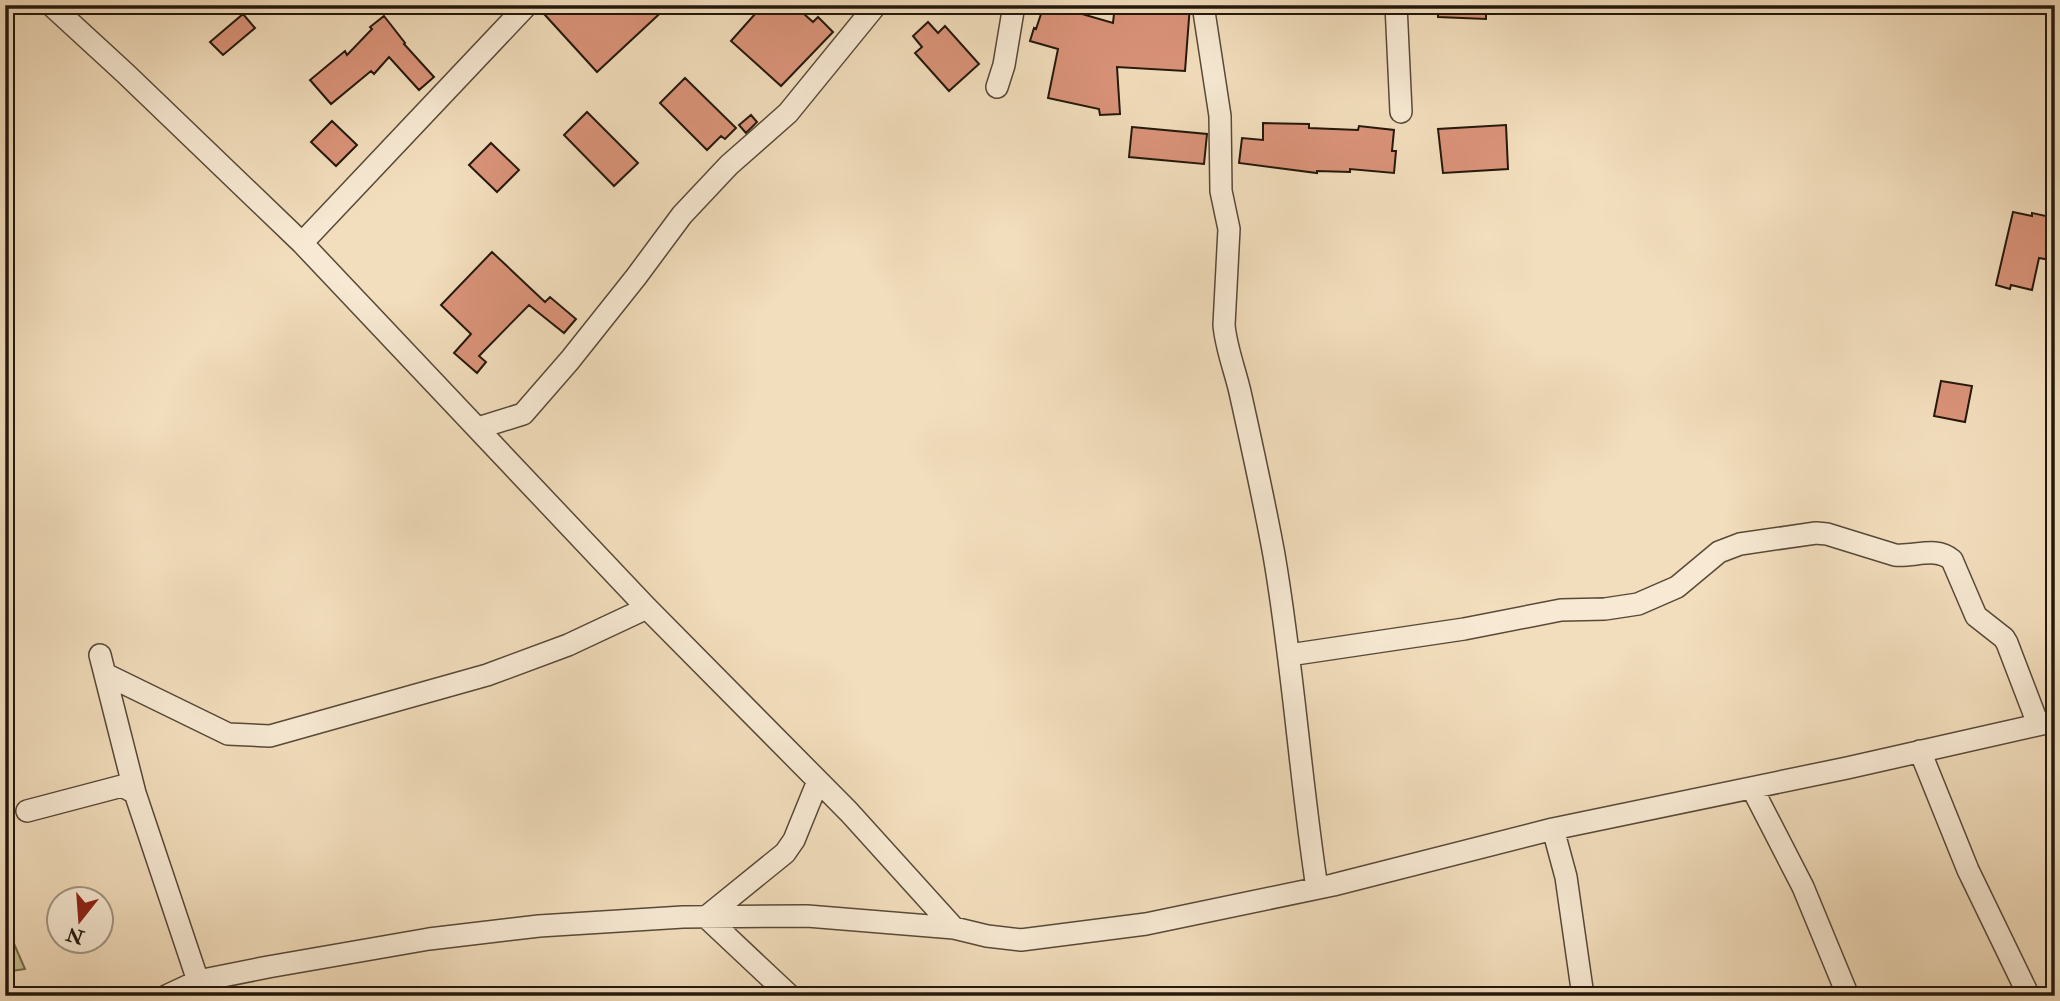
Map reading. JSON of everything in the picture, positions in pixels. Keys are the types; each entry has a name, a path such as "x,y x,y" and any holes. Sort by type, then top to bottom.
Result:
{"street":[{"path":"51,5 303,243 647,608 849,811 954,929"},
{"path":"303,243 527,5"},
{"path":"478,428 523,414 579,349 682,215 729,165 788,113 876,5"},
{"path":"997,87 1014,5"},
{"path":"1203,5 1220,116 1221,191 1229,229 1225,337 1259,476 1274,557 1289,655 1317,888"},
{"path":"1396,5 1401,112"},
{"path":"166,996 198,981 429,939 539,926 706,917 807,916 954,929 1021,940 1146,924 1317,888 1553,829 2046,723 2007,643 1976,616 1952,560 1947,555 1937,552 1895,555 1816,533 1740,544 1719,552 1677,587 1638,604 1561,610 1464,629 1289,655"},
{"path":"198,981 135,793 102,664 228,734 270,736 487,675 568,645 647,608"},
{"path":"1920,751 1968,870 2029,996"},
{"path":"706,917 785,853 794,840 818,781"},
{"path":"27,811 122,786 135,793"},
{"path":"1752,788 1803,887 1848,996"},
{"path":"1553,829 1566,877 1583,996"},
{"path":"706,917 790,996"}],"green space":[{"path":"5,923 25,969 5,972"}],"building":[{"path":"557,5 669,5 597,72 545,15"},
{"path":"763,5 794,5 813,22 818,17 833,32 781,86 731,41"},
{"path":"1044,5 1113,23 1115,5 1190,5 1185,71 1117,67 1120,114 1100,115 1099,109 1048,98 1058,49 1030,41"},
{"path":"1438,5 1486,5 1486,19 1438,17"},
{"path":"243,14 255,28 223,55 210,42"},
{"path":"384,16 404,44 434,77 419,90 389,57 374,74 371,71 331,104 310,80 345,51 347,55 372,29 370,27"},
{"path":"928,22 938,33 945,26 979,64 949,91 915,53 922,47 913,36"},
{"path":"685,78 736,128 725,139 721,136 707,150 660,103"},
{"path":"587,112 638,163 614,186 564,135"},
{"path":"751,115 757,122 746,133 739,125"},
{"path":"332,121 357,145 336,166 311,142"},
{"path":"1263,123 1309,124 1309,128 1358,130 1359,126 1394,130 1394,173 1350,169 1350,172 1317,173 1239,163 1242,138 1263,140"},
{"path":"1506,125 1508,169 1443,173 1438,129"},
{"path":"1132,127 1207,134 1204,164 1129,157"},
{"path":"491,143 519,170 497,192 469,165"},
{"path":"2013,212 2055,218 2055,261 2039,258 2032,290 1996,285"},
{"path":"492,252 545,302 550,297 576,319 564,333 529,305 479,356 486,362 477,373 454,353 471,334 441,305"},
{"path":"1941,381 1972,386 1965,422 1934,416"}]}
